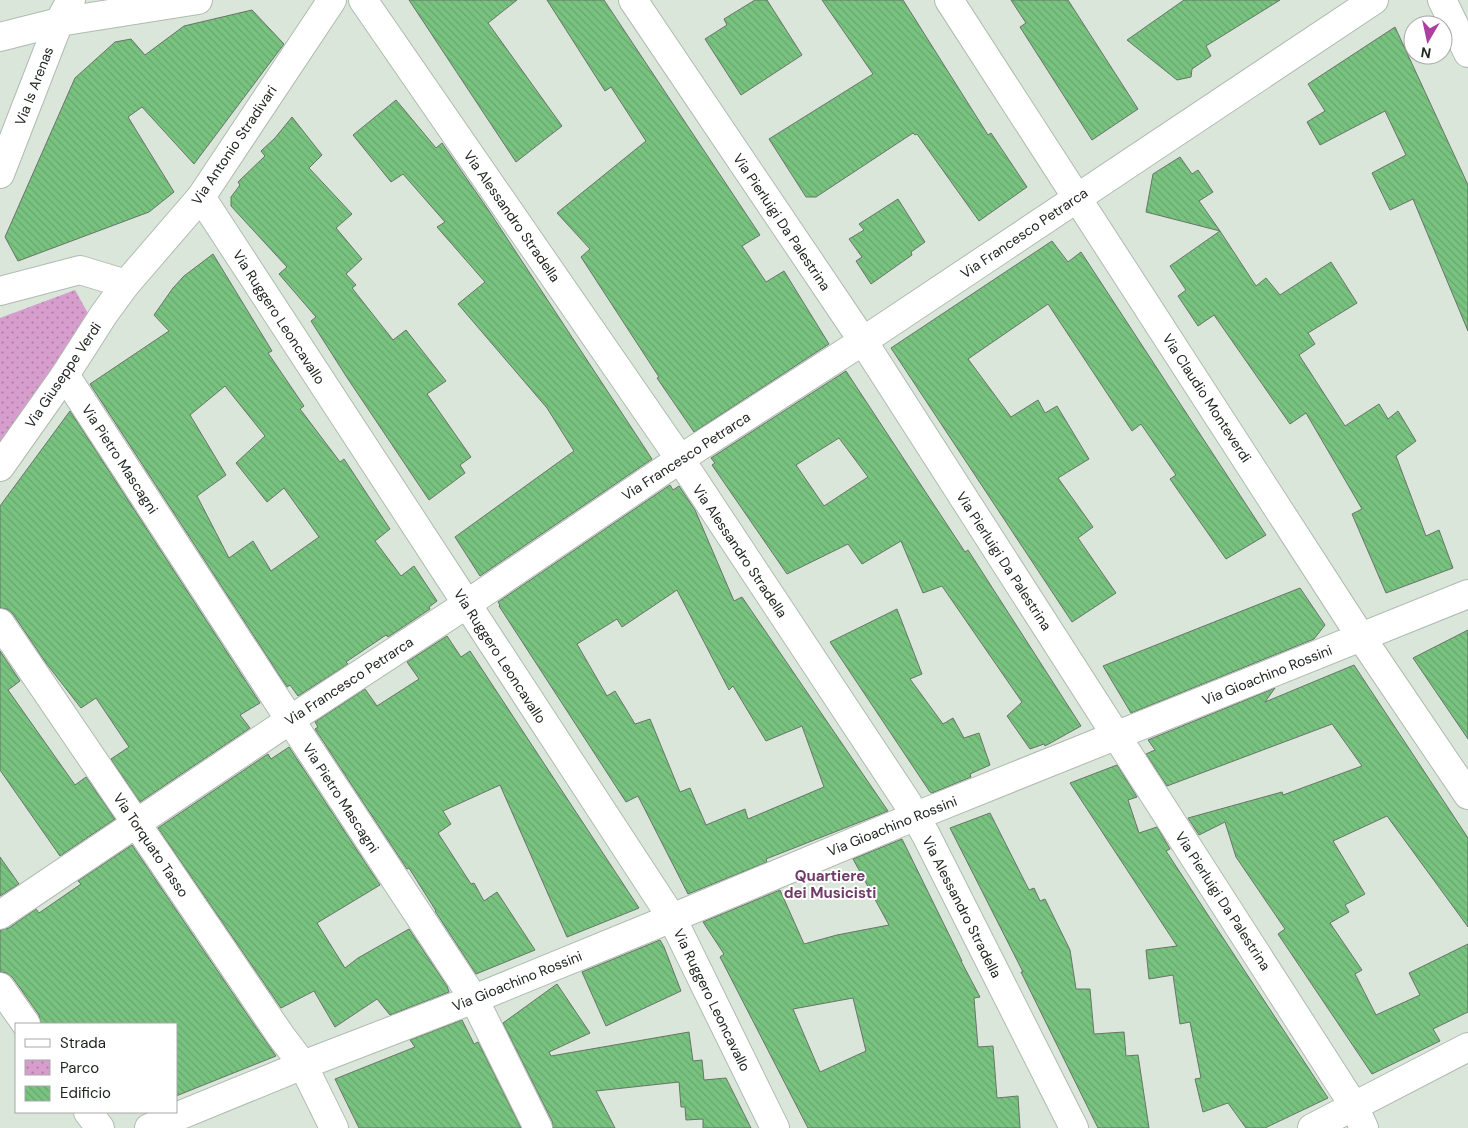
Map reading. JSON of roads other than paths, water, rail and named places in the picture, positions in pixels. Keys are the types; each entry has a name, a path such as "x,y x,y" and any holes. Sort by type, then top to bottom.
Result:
{"street":[{"path":"0,37 65,11 198,0"},
{"name":"Via Antonio Stradivari","path":"126,284 201,197 332,0"},
{"name":"Via Alessandro Stradella","path":"363,0 680,459 916,816 1074,1128"},
{"name":"Via Pierluigi Da Palestrina","path":"633,0 863,341 1359,1117"},
{"name":"Via Claudio Monteverdi","path":"949,0 1361,637 1468,795"},
{"name":"Via Francesco Petrarca","path":"0,915 680,459 863,341 1374,0"},
{"path":"1442,0 1468,53"},
{"name":"Via Is Arenas","path":"0,174 65,11"},
{"name":"Via Ruggero Leoncavallo","path":"201,197 672,918 776,1128"},
{"path":"0,291 80,270 126,284"},
{"name":"Via Giuseppe Verdi","path":"0,467 66,374 104,314 126,284"},
{"name":"Via Pietro Mascagni","path":"66,374 290,720 474,999 538,1128"},
{"name":"Via Gioachino Rossini","path":"149,1128 303,1065 474,999 916,816 1468,594"},
{"name":"Via Torquato Tasso","path":"0,623 281,1036 303,1065 334,1128"},
{"path":"0,987 25,1023"},
{"path":"1312,1128 1359,1117 1468,1047"},
{"path":"89,1113 100,1128"}],"district":[{"name":"Quartiere dei Musicisti","path":"830,884"}]}
